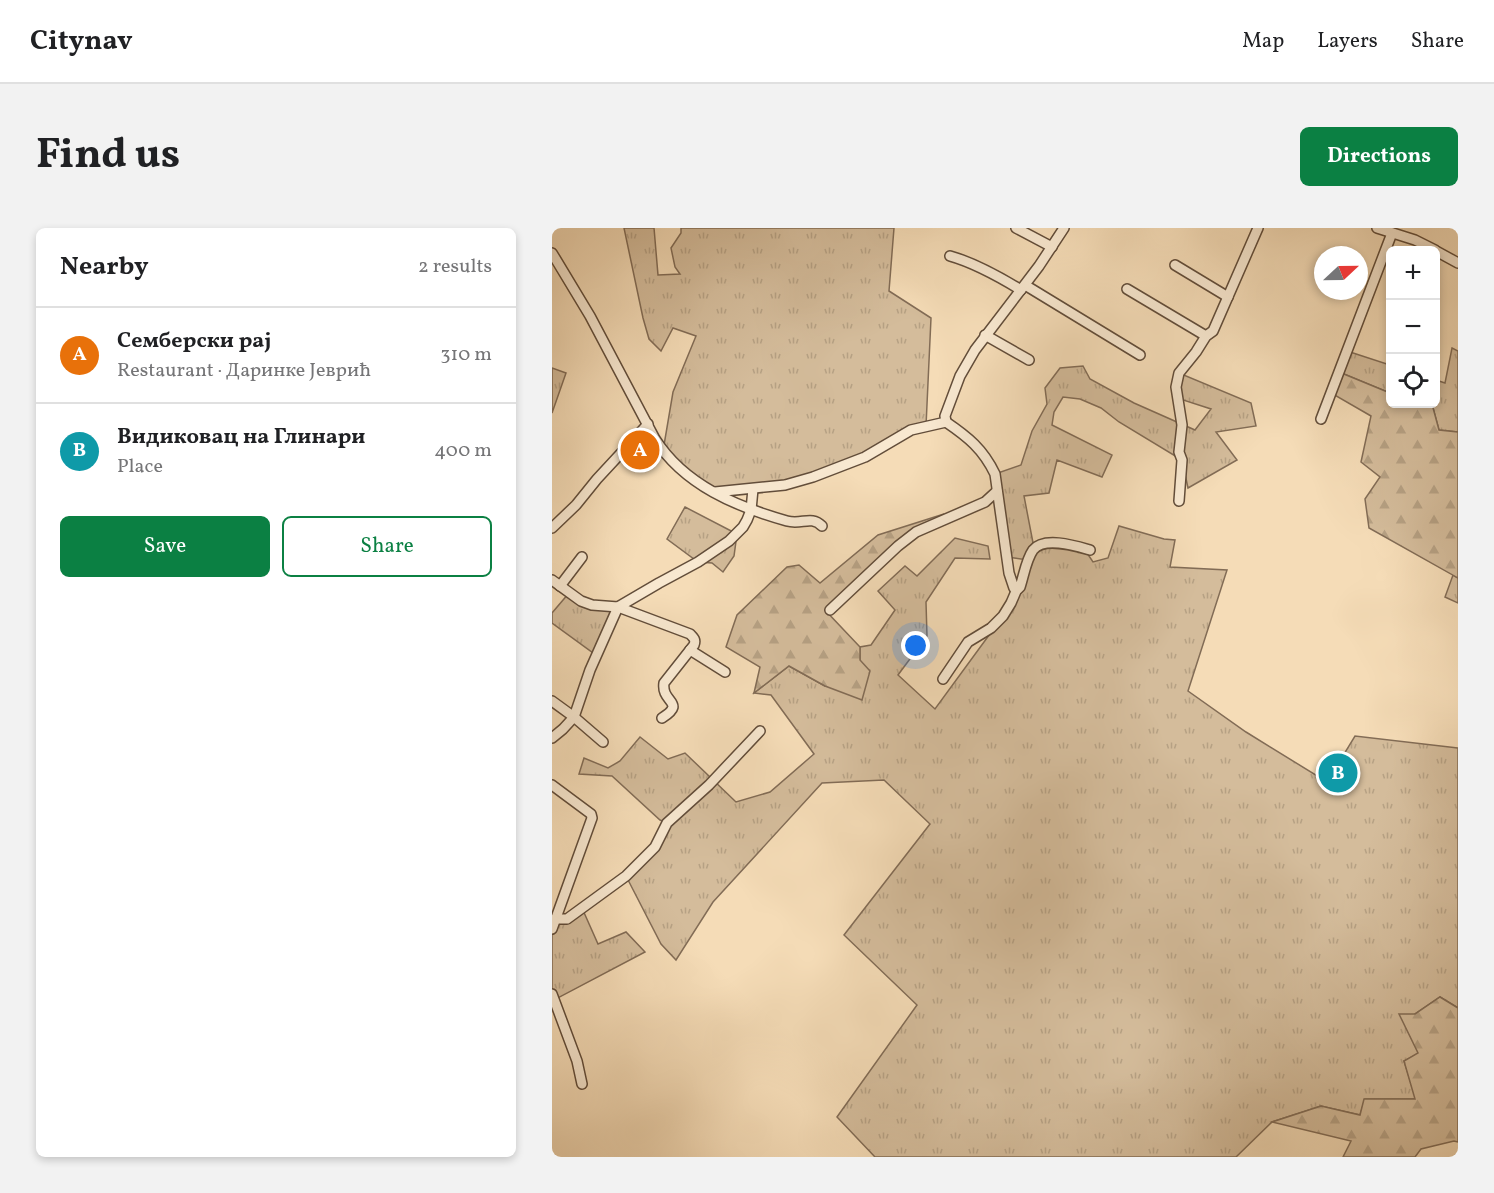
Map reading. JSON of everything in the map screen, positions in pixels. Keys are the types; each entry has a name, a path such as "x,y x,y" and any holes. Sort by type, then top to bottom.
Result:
{"street":[{"path":"1016,228 1052,247"},
{"path":"946,422 945,416 960,375 985,335 1023,287 1064,228"},
{"path":"1179,501 1182,460 1179,452 1182,425 1176,387 1179,373 1212,331 1258,228"},
{"path":"1377,228 1415,240 1426,246"},
{"path":"1322,419 1392,233"},
{"path":"552,253 590,316 663,451 683,472 696,482 751,510 797,523 812,519 822,526"},
{"path":"1440,254 1458,263"},
{"path":"950,256 962,259 1023,287 1140,355"},
{"path":"1175,265 1228,297"},
{"path":"1127,289 1206,336"},
{"path":"985,335 1029,360"},
{"path":"715,492 785,485 813,477 865,457 911,430 946,422 961,432 981,451 994,474 1009,573 1012,584 1017,589"},
{"path":"552,528 576,505 648,424"},
{"path":"552,738 574,717 590,670 618,607 729,542 744,527 751,510 753,489"},
{"path":"830,610 916,532 985,502 998,491"},
{"path":"943,680 968,642 991,628 1003,616 1020,587 1034,549 1041,544 1048,543 1068,544 1089,550"},
{"path":"582,557 556,583 581,601 618,607 690,634 695,639 694,645 664,683 664,693 673,708 671,713 662,718"},
{"path":"690,650 725,672"},
{"path":"552,701 603,742"},
{"path":"554,924 567,919 626,876 656,847 667,823 708,785 760,731"},
{"path":"552,785 591,813 592,818 554,924"},
{"path":"552,994 577,1061 582,1084"}],"green space":[{"path":"624,228 654,228 658,275 680,274 675,267 671,248 681,233 681,228 894,228 889,291 931,318 926,426 813,477 715,492 663,451 673,392 696,336 673,328 661,351 649,339"},
{"path":"1452,348 1458,351 1458,432 1439,430 1433,408 1440,408 1440,381 1445,383"},
{"path":"1347,351 1386,364 1386,391 1339,372"},
{"path":"1083,366 1090,379 1134,403 1195,430 1211,409 1183,400 1176,387 1179,373 1251,403 1256,426 1216,432 1237,460 1188,488 1182,460 1119,422 1101,408 1080,399 1063,397 1054,412 1052,425 1112,455 1102,477 1057,460 1049,493 1024,496 1034,548 1048,543 1087,553 1093,562 1108,558 1119,526 1175,540 1170,567 1227,570 1188,691 1246,732 1327,782 1355,736 1458,748 1458,1008 1440,997 1415,1014 1418,1054 1404,1061 1416,1099 1365,1099 1360,1115 1321,1106 1272,1122 1236,1157 875,1157 837,1117 917,1005 844,935 930,824 884,780 822,783 713,902 676,960 661,944 626,876 655,847 667,823 660,820 612,776 579,774 584,758 608,768 620,761 640,737 668,759 685,753 736,802 770,792 814,754 771,695 754,693 789,666 825,686 860,660 860,647 871,645 895,610 878,591 905,566 917,576 955,538 988,546 990,559 955,558 926,602 927,636 898,675 935,709 1003,616 1028,560 1007,557 995,474 1021,465 1032,431 1047,404 1045,388 1060,368"},
{"path":"552,368 566,373 552,413"},
{"path":"1339,372 1386,391 1386,408 1433,408 1439,430 1458,432 1458,578 1369,528 1365,499 1380,477 1361,462 1371,416 1331,393"},
{"path":"685,507 737,534 734,556 723,572 712,563 698,562 667,539"},
{"path":"944,514 893,552 825,610 860,647 860,660 870,671 862,700 825,686 789,666 754,693 760,667 726,647 737,615 787,567 799,565 820,583 878,535"},
{"path":"1453,575 1458,578 1458,603 1445,597"},
{"path":"569,593 581,601 618,607 596,655 552,623 552,613"},
{"path":"582,908 598,944 626,932 645,952 552,1001 552,917 556,919"},
{"path":"1440,997 1458,1008 1458,1142 1421,1149 1415,1157 1343,1157 1351,1141 1272,1122 1321,1106 1360,1115 1364,1099 1415,1099 1404,1061 1418,1053 1399,1014 1415,1014"}],"place":[{"name":"Семберски рај","path":"640,450"},
{"name":"Видиковац на Глинари","path":"1338,773"}]}
